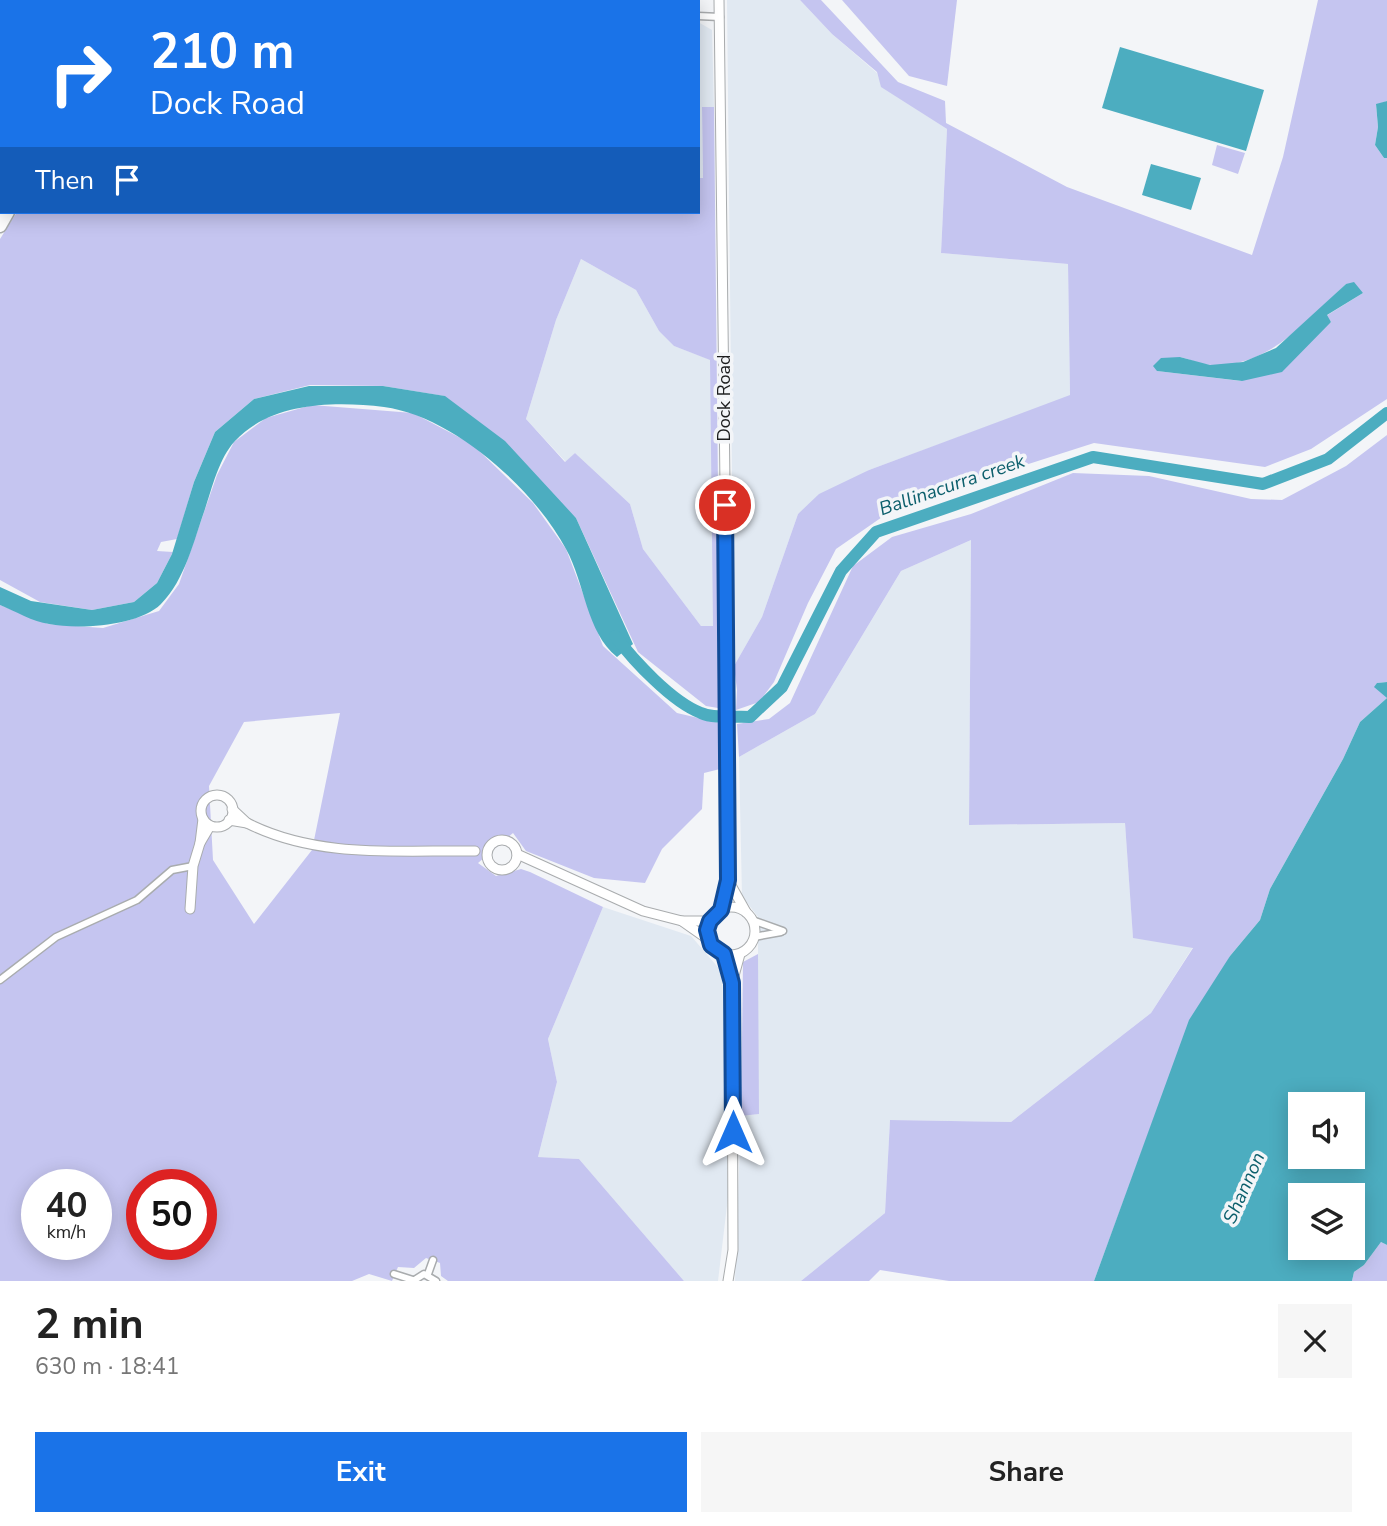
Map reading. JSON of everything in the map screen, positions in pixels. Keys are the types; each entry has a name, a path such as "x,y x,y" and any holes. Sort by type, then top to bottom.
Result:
{"main road":[{"name":"Dock Road","path":"719,0 728,728 728,880 721,910"},
{"path":"190,909 193,866 206,822 202,806 211,796 225,797 247,824"},
{"path":"206,822 221,826 229,820 232,808"},
{"path":"229,820 327,849 475,851 500,840 509,841 515,847 516,859"},
{"path":"490,863 488,855 491,846"},
{"path":"475,851 503,870 516,859"},
{"path":"516,859 533,863 643,911 682,921 710,921"},
{"name":"Dock Road","path":"728,880 749,916"},
{"path":"709,940 707,930 710,921 721,910 734,907 749,916 754,937 749,947 740,954 732,983"},
{"path":"682,921 709,940 715,949 724,954 740,954"},
{"path":"724,954 732,983 733,1250 728,1281"}],"street":[{"path":"700,16 720,17"},
{"path":"0,980 56,937 120,910 137,900 172,870 193,866"},
{"path":"749,916 783,931 754,937"},
{"path":"428,1274 433,1260"},
{"path":"394,1274 413,1281 419,1275 428,1274 436,1281"}],"shaded area":[{"path":"727,0 800,0 832,34 877,73 882,87 947,129 941,253 1068,264 1070,396 869,470 798,514 762,617 734,666"},
{"path":"800,0 821,0 898,82 945,101 946,123 1067,187 1252,255 1283,157 1318,0 1387,0 1387,101 1376,105 1378,127 1375,145 1384,158 1387,158 1387,399 1311,449 1265,467 1094,443 898,506 836,549 808,603 774,682 759,702 736,710 734,666 762,617 798,514 819,494 869,470 1070,395 1068,264 941,253 947,129 881,87 877,72 832,34","holes":["1346,284 1363,293 1326,316 1331,322 1241,381 1157,371 1180,357 1212,365 1233,364 1252,359 1286,339"]},
{"path":"842,0 957,0 947,86 909,76"},
{"path":"700,23 712,30 714,107 702,108 703,178 700,178"},
{"path":"702,107 714,107 720,679 718,708 706,706 638,652 576,518 444,396 383,386 310,385 254,399 215,432 194,482 177,539 161,542 157,551 173,552 157,583 134,602 92,610 40,602 0,580 0,239 16,214 700,214 700,178 703,178","holes":["581,259 636,290 659,331 674,346 710,360 713,626 701,626 643,549 630,504 575,453 565,462 526,419 556,320"]},
{"path":"1217,145 1245,153 1238,174 1212,165"},
{"path":"581,259 636,290 659,331 674,346 711,360 714,626 701,626 643,549 630,504 575,453 566,462 526,419 556,320"},
{"path":"312,405 413,413 472,444 533,503 566,549 603,646 677,713 720,723 720,769 704,773 702,809 662,849 645,883 594,878 526,851 513,833 478,863 496,876 521,869 530,872 603,907 548,1039 557,1082 538,1157 579,1159 684,1281 448,1281 441,1276 440,1263 426,1258 414,1268 398,1267 392,1281 369,1274 352,1281 0,1281 0,605 48,624 103,628 159,611 179,584 217,475 234,442 266,418","holes":["340,713 312,850 254,924 213,860 209,786 244,722"]},
{"path":"1387,435 1387,682 1377,683 1387,698 1360,722 1343,759 1270,889 1260,920 1230,956 1161,1099 1094,1281 949,1281 880,1270 869,1281 801,1281 885,1213 890,1120 1011,1122 1151,1013 1193,948 1133,938 1125,823 969,825 971,540 901,571 815,714 739,757 737,724 769,719 790,703 853,566 892,537 971,514 1073,473 1149,476 1251,499 1282,500 1346,466"},
{"path":"971,540 969,825 1125,823 1133,937 1193,947 1151,1013 1011,1122 890,1120 885,1213 801,1281 735,1281 741,1116 758,1114 758,917 742,896 739,757 815,714 901,571"},
{"path":"603,907 691,936 722,972 728,1197 718,1281 684,1281 579,1159 538,1157 557,1082 548,1039"},
{"path":"758,954 759,1114 741,1116 743,962"},
{"path":"1381,1242 1387,1245 1387,1281 1352,1281 1354,1272 1364,1265"}],"water":[{"path":"1120,47 1264,90 1246,151 1102,108"},
{"path":"1387,101 1387,158 1384,158 1375,145 1378,127 1376,104"},
{"path":"1151,164 1201,178 1191,210 1142,195"},
{"path":"1354,282 1363,293 1327,315 1331,322 1282,372 1242,381 1157,371 1153,366 1161,358 1180,357 1210,365 1243,362 1276,348 1346,284"},
{"path":"309,386 383,386 445,396 505,441 576,518 633,644 617,657 607,647 592,621 566,549 552,526 513,480 463,440 437,425 410,413 365,405 324,405 285,412 266,418 235,441 217,474 183,572 161,604 151,611 124,622 62,626 30,619 0,605 0,587 31,601 92,610 134,602 157,583 172,554 194,482 215,432 254,399"},
{"path":"1387,682 1387,698 1374,687 1377,683"},
{"name":"Shannon","path":"1387,698 1387,1245 1381,1242 1364,1265 1354,1272 1352,1281 1094,1281 1189,1020 1230,956 1260,920 1270,889 1343,759 1360,722"}],"waterway":[{"name":"Ballinacurra creek","path":"615,636 654,680 690,708 712,716 750,717 782,687 841,571 876,532 1093,457 1263,484 1328,459 1387,413"}],"route":[{"path":"725,505 728,880 721,910 714,914 707,930 711,945 724,954 732,983 733,1132"}]}
